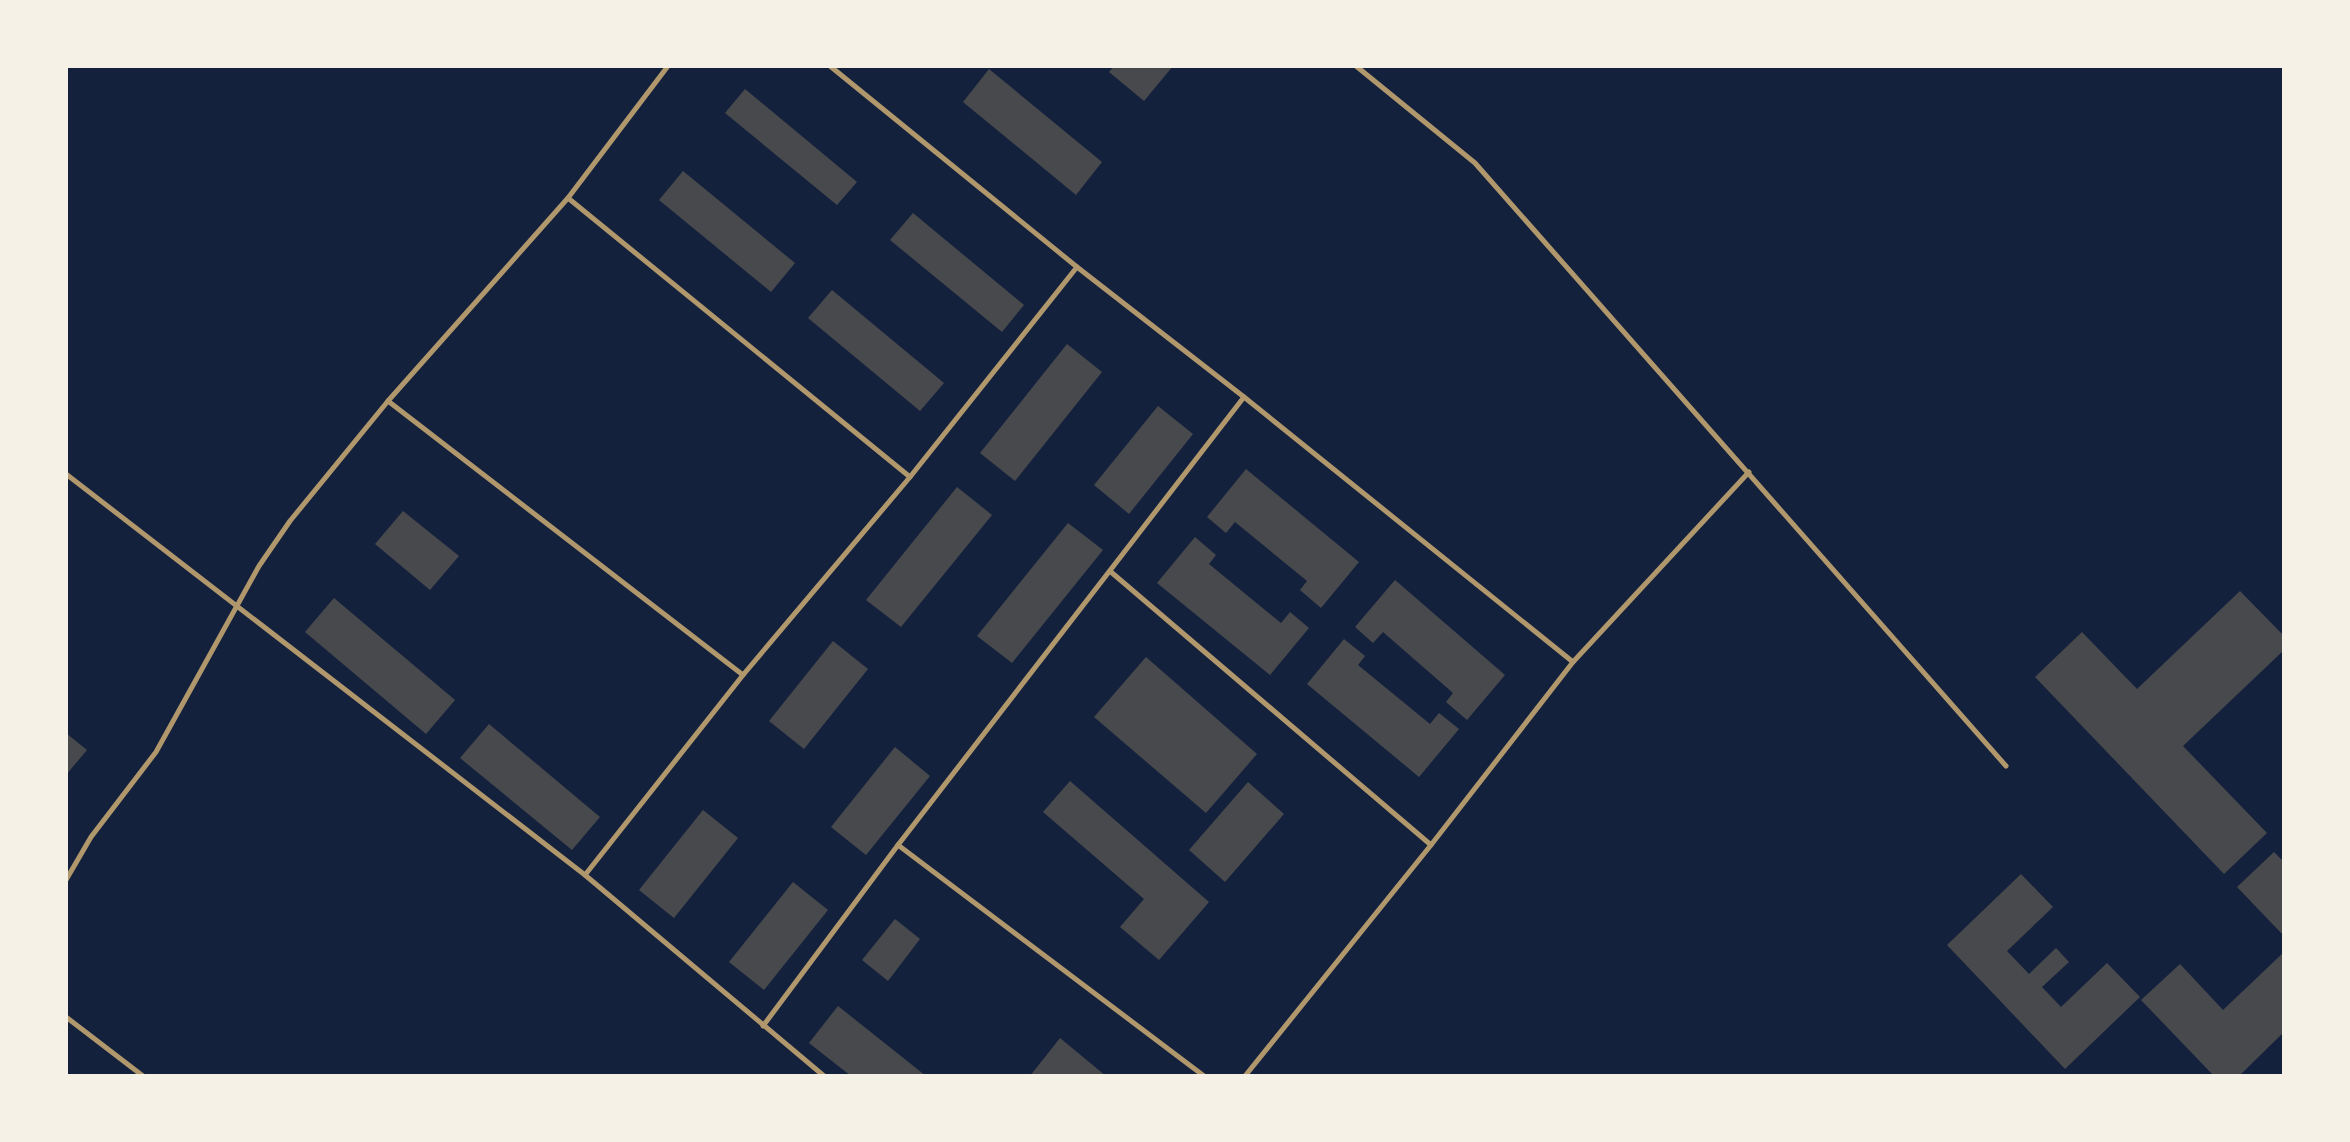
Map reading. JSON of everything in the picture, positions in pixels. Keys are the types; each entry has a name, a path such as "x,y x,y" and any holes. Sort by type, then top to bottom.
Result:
{"lane":[{"path":"66,880 91,837 156,752 259,566 290,521 388,401 568,198 668,66"},
{"path":"830,66 1077,267 1244,397 1573,662"},
{"path":"1356,66 1475,163 2006,766"},
{"path":"568,198 910,477"},
{"path":"585,875 743,675 910,477 1077,267"},
{"path":"763,1026 898,845 1244,397"},
{"path":"388,401 743,675"},
{"path":"1245,1076 1431,845 1573,662 1749,472"},
{"path":"66,474 585,875 824,1076"},
{"path":"1111,572 1431,845"},
{"path":"898,845 1204,1076"},
{"path":"66,1017 143,1076"}],"building":[{"path":"1114,66 1173,66 1144,101 1109,72"},
{"path":"989,69 1102,162 1076,195 963,102"},
{"path":"745,89 857,182 837,205 725,113"},
{"path":"683,171 795,263 771,292 659,200"},
{"path":"913,213 1024,305 1002,332 890,240"},
{"path":"832,290 944,383 920,411 808,318"},
{"path":"1067,344 1102,372 1015,481 980,453"},
{"path":"1158,406 1193,434 1129,514 1094,485"},
{"path":"1246,469 1359,562 1321,608 1300,590 1307,581 1235,522 1226,533 1207,517"},
{"path":"957,487 992,515 901,627 866,600"},
{"path":"403,511 459,556 430,590 375,544"},
{"path":"1068,523 1103,550 1012,663 977,636"},
{"path":"1195,537 1216,555 1209,564 1281,623 1290,612 1309,628 1270,675 1157,583"},
{"path":"1395,580 1505,675 1467,720 1446,702 1453,693 1383,632 1373,643 1355,627"},
{"path":"2240,591 2284,636 2284,650 2183,746 2267,833 2224,874 2035,677 2082,632 2137,689"},
{"path":"334,598 455,700 426,734 305,632"},
{"path":"1344,639 1365,656 1358,665 1430,724 1439,713 1459,729 1419,777 1307,684"},
{"path":"833,641 868,669 804,749 769,721"},
{"path":"1146,657 1257,754 1206,813 1094,717"},
{"path":"489,724 600,817 572,850 460,758"},
{"path":"66,733 87,750 66,775"},
{"path":"895,747 930,776 866,855 831,827"},
{"path":"1070,781 1209,902 1159,960 1120,927 1144,899 1043,812"},
{"path":"1248,782 1284,814 1225,882 1189,850"},
{"path":"703,810 738,838 674,918 639,890"},
{"path":"2274,852 2284,862 2284,936 2237,887"},
{"path":"2021,874 2053,907 2007,951 2029,974 2056,948 2069,962 2042,987 2061,1007 2107,963 2140,997 2065,1069 1947,945"},
{"path":"793,882 828,910 764,990 729,962"},
{"path":"895,919 920,939 888,981 862,960"},
{"path":"2284,952 2284,1032 2239,1076 2214,1076 2141,1000 2180,964 2223,1010"},
{"path":"838,1006 926,1076 851,1076 809,1043"},
{"path":"1060,1038 1106,1076 1030,1076"}]}
